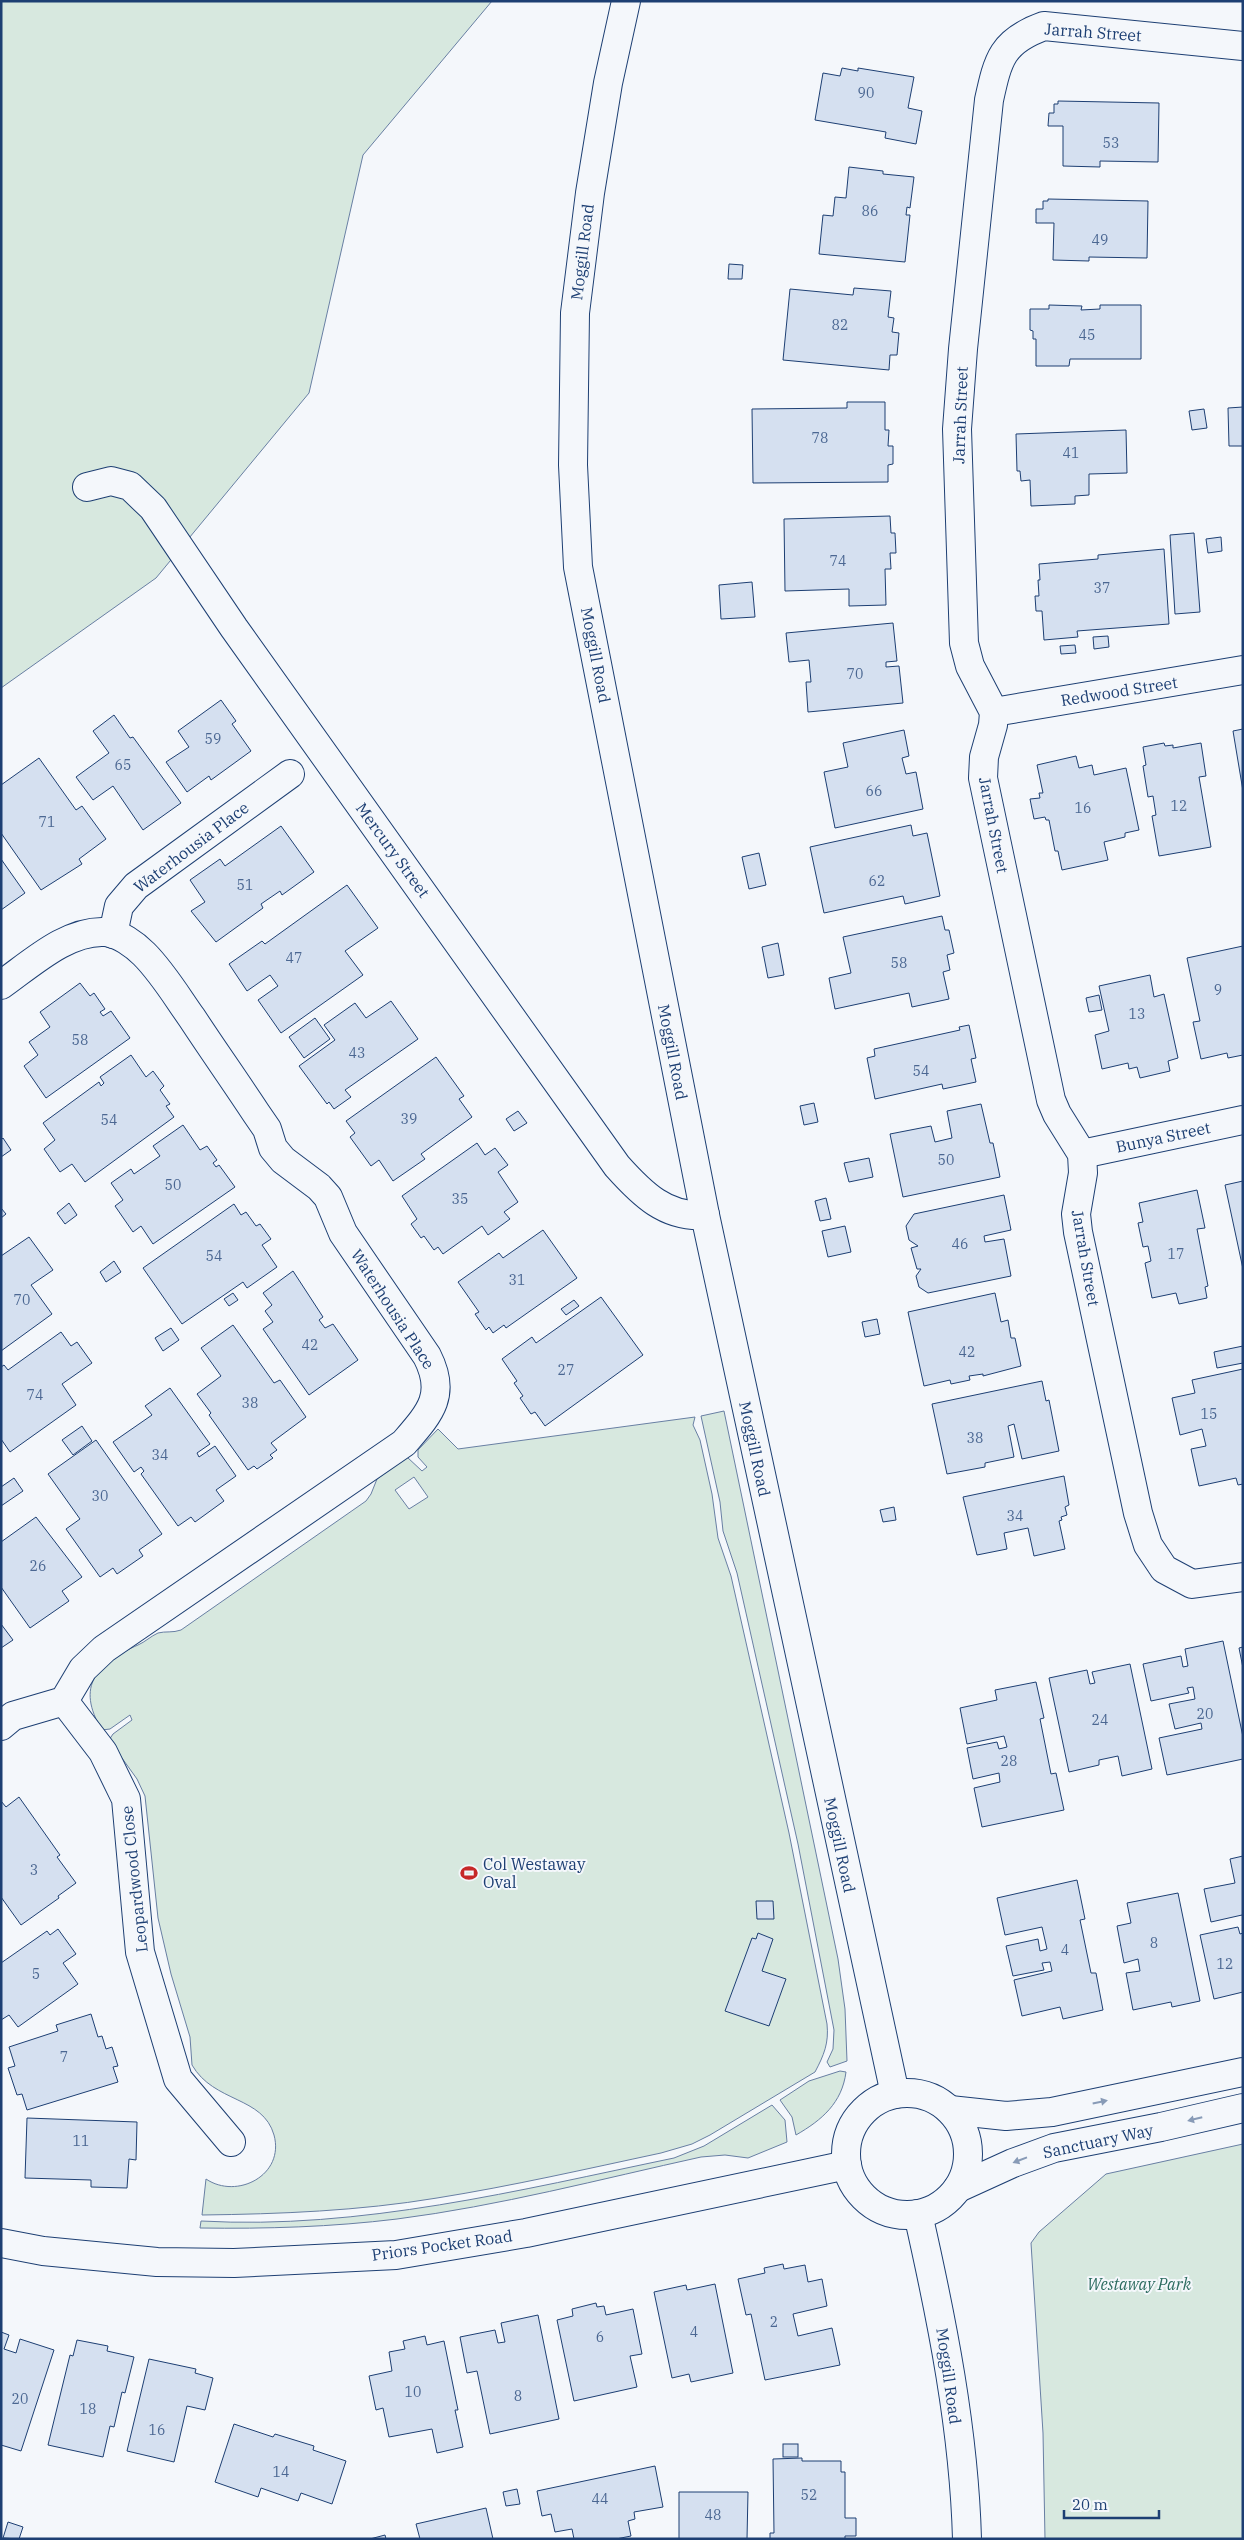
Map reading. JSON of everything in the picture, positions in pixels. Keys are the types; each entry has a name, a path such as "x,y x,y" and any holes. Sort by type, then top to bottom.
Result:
{"street":[{"name":"Moggill Road","path":"626,1 608,83 590,193 575,313 573,465 578,567 705,1215 895,2094"},
{"name":"Jarrah Street","path":"1243,46 1044,26 1023,34 1007,48 996,69 988,100 962,349 957,429 964,643 970,666 994,712 993,725 984,757 983,778 1051,1100 1057,1114 1082,1154 1083,1173 1076,1214 1078,1232 1138,1513 1148,1545 1164,1569 1192,1584 1243,1577"},
{"name":"Mercury Street","path":"87,487 110,481 130,486 153,508 234,628 617,1166 642,1194 662,1208 691,1216 705,1215"},
{"name":"Redwood Street","path":"994,712 1243,670"},
{"name":"Waterhousia Place","path":"64,1701 83,1669 104,1648 404,1443 430,1412 437,1389 436,1373 427,1356 343,1233 328,1197 319,1187 283,1160 273,1148 266,1129 256,1113 174,991 144,954 129,942 113,934 119,906 136,886 290,774"},
{"path":"1,985 43,955 77,936 104,932 113,934"},
{"name":"Bunya Street","path":"1082,1154 1243,1120"},
{"path":"1,1726 14,1716 64,1701"},
{"name":"Leopardwood Close","path":"64,1701 103,1752 126,1799 140,1952 178,2079 231,2142"},
{"path":"950,2110 1006,2116 1052,2112 1243,2072"},
{"path":"910,2092 925,2095 938,2101 950,2110 963,2127 968,2147 967,2168 958,2188 947,2200 933,2209 918,2214 899,2215 880,2209 865,2198 853,2183 847,2165 846,2146 852,2128 862,2112 877,2100 895,2094 910,2092"},
{"name":"Sanctuary Way","path":"958,2188 1013,2163 1054,2148 1161,2127 1243,2108"},
{"name":"Priors Pocket Road","path":"1,2243 43,2252 157,2262 234,2263 396,2255 526,2232 847,2165"},
{"name":"Moggill Road","path":"918,2214 942,2322 966,2496 967,2539"}],"green space":[{"path":"1,1 492,1 363,155 309,393 156,578 1,688"},
{"path":"724,1411 838,1959 845,2009 847,2061 830,2067 827,2062 833,2049 834,2030 798,1844 737,1573 723,1531 720,1502 701,1416"},
{"path":"695,1417 693,1425 700,1440 712,1494 718,1538 731,1576 789,1833 827,2024 827,2037 823,2054 815,2072 710,2135 692,2144 661,2153 521,2183 408,2202 319,2211 202,2215 206,2179 218,2185 231,2187 244,2185 256,2180 272,2162 276,2149 274,2135 268,2122 260,2113 213,2086 201,2077 192,2065 190,2037 171,1974 158,1918 145,1796 137,1779 109,1740 113,1734 132,1720 130,1715 110,1729 102,1730 90,1701 94,1678 101,1668 111,1660 158,1633 181,1630 366,1501 377,1479 407,1457 422,1471 427,1467 418,1457 418,1450 438,1429 458,1449","holes":["414,1477 428,1497 409,1509 395,1490"]},
{"path":"840,2071 846,2072 844,2083 835,2102 822,2117 796,2135 792,2117 780,2100 809,2081"},
{"path":"772,2105 785,2120 787,2142 748,2158 725,2155 701,2157 473,2207 397,2219 299,2227 200,2228 201,2221 261,2222 320,2219 439,2205 557,2183 674,2158 704,2146"},
{"name":"Westaway Park","path":"1243,2144 1243,2539 1045,2539 1043,2433 1031,2243 1039,2232 1106,2174"}],"building":[{"path":"842,68 858,71 858,68 914,77 908,108 922,111 916,144 885,138 886,132 815,120 823,73 840,76"},
{"path":"1058,101 1159,103 1158,162 1100,161 1100,167 1063,166 1063,126 1048,126 1049,113 1054,113 1054,104 1058,104"},
{"path":"849,167 883,171 883,174 914,177 910,208 907,207 906,215 910,215 905,262 819,254 823,215 833,216 835,197 846,198"},
{"path":"1048,199 1148,201 1147,258 1089,257 1089,261 1053,260 1054,223 1036,223 1036,209 1043,209 1043,201 1048,201"},
{"path":"729,264 743,265 742,279 728,279"},
{"path":"854,288 891,291 888,317 894,318 892,332 899,333 897,355 890,355 889,370 783,360 790,289 853,295"},
{"path":"1049,305 1082,306 1081,310 1100,309 1100,305 1141,305 1141,359 1070,359 1069,366 1036,366 1036,339 1033,339 1033,331 1030,330 1030,309 1049,309"},
{"path":"847,402 885,402 885,430 889,430 888,446 893,446 893,464 888,465 888,482 753,483 752,409 847,408"},
{"path":"1243,407 1243,446 1229,446 1228,408"},
{"path":"1204,409 1207,428 1192,430 1189,411"},
{"path":"1126,430 1127,473 1089,474 1089,495 1075,496 1075,504 1031,506 1030,480 1021,481 1020,471 1017,471 1016,434"},
{"path":"890,516 891,533 895,533 896,553 890,553 891,569 885,569 886,605 849,606 849,589 785,591 784,519"},
{"path":"1194,533 1200,612 1175,614 1170,535"},
{"path":"1221,537 1222,551 1208,553 1206,539"},
{"path":"1164,549 1169,624 1077,631 1078,637 1044,640 1042,611 1036,611 1035,596 1039,596 1039,564 1098,559 1098,555"},
{"path":"752,582 755,617 721,619 719,585"},
{"path":"893,623 897,661 886,662 886,667 899,666 903,703 808,712 806,682 811,682 809,660 789,662 786,633"},
{"path":"1108,636 1109,647 1094,649 1093,637"},
{"path":"1075,645 1076,653 1061,654 1060,646"},
{"path":"221,700 236,721 232,724 251,751 211,780 209,776 187,792 166,762 189,747 178,731"},
{"path":"114,715 130,738 133,737 181,803 143,830 113,786 93,800 76,777 109,753 93,731"},
{"path":"1243,729 1243,791 1233,731"},
{"path":"904,730 909,756 902,758 906,774 916,772 923,809 835,828 824,772 848,767 843,743"},
{"path":"1164,743 1165,746 1173,745 1173,748 1201,743 1206,776 1199,777 1211,847 1159,856 1152,816 1156,815 1153,796 1148,797 1143,766 1146,765 1143,747"},
{"path":"1076,756 1079,768 1092,765 1094,775 1126,768 1139,830 1125,833 1125,837 1104,842 1108,860 1062,870 1058,851 1055,851 1049,820 1046,820 1045,817 1034,819 1030,799 1040,798 1039,793 1043,793 1037,765"},
{"path":"39,758 76,810 82,806 106,839 79,859 82,864 41,890 1,833 1,785"},
{"path":"911,825 913,836 927,833 940,896 905,904 903,896 824,913 810,847"},
{"path":"281,826 314,872 282,895 280,891 261,904 263,908 216,942 191,911 205,902 190,880 220,859 225,866"},
{"path":"759,853 766,885 749,889 742,857"},
{"path":"1,859 25,893 1,910"},
{"path":"347,885 378,928 345,951 363,975 281,1033 258,1000 278,986 270,975 247,991 229,964 262,941 265,944"},
{"path":"942,916 945,930 949,930 954,953 947,955 950,970 943,972 949,999 912,1007 909,993 835,1009 829,978 851,973 843,937"},
{"path":"778,943 784,975 768,978 762,947"},
{"path":"1243,946 1243,1055 1228,1058 1227,1053 1201,1059 1193,1022 1200,1021 1187,958"},
{"path":"1150,975 1154,997 1164,994 1178,1058 1168,1061 1170,1071 1140,1078 1137,1067 1129,1069 1128,1063 1102,1069 1095,1035 1109,1031 1099,986"},
{"path":"80,983 90,996 94,993 105,1009 100,1012 103,1016 111,1011 130,1038 46,1098 24,1066 38,1055 29,1042 50,1027 40,1012"},
{"path":"1099,995 1102,1010 1089,1012 1086,998"},
{"path":"391,1001 418,1039 345,1090 351,1097 334,1109 329,1102 327,1104 299,1066 335,1040 324,1025 355,1003 366,1018"},
{"path":"315,1018 330,1039 304,1058 289,1037"},
{"path":"969,1025 976,1058 971,1059 976,1082 943,1089 942,1084 875,1099 867,1058 875,1056 874,1049 960,1030 959,1027"},
{"path":"131,1055 146,1077 153,1071 164,1086 160,1090 170,1104 166,1106 174,1117 85,1182 72,1164 60,1172 44,1149 55,1140 43,1123 99,1082 101,1086 104,1083 100,1077"},
{"path":"436,1057 464,1096 459,1099 472,1117 421,1154 425,1159 393,1181 379,1160 371,1166 350,1137 355,1133 346,1121"},
{"path":"814,1103 818,1122 804,1125 800,1106"},
{"path":"981,1104 990,1143 993,1143 1000,1177 903,1197 890,1134 931,1126 935,1142 952,1138 947,1111"},
{"path":"518,1111 527,1123 514,1131 506,1119"},
{"path":"183,1125 200,1150 207,1146 217,1160 213,1163 216,1167 219,1165 235,1187 153,1244 141,1226 133,1232 115,1206 123,1200 111,1183 131,1169 134,1174 160,1156 153,1146"},
{"path":"3,1138 11,1150 1,1157 1,1140"},
{"path":"477,1143 485,1155 495,1148 508,1165 498,1172 518,1202 504,1212 510,1219 488,1235 482,1226 443,1254 438,1247 434,1250 424,1236 421,1238 411,1224 417,1219 402,1196"},
{"path":"869,1158 873,1177 849,1182 844,1163"},
{"path":"1243,1181 1243,1269 1225,1185"},
{"path":"1197,1190 1205,1228 1197,1229 1208,1286 1205,1287 1207,1298 1179,1304 1176,1293 1152,1298 1145,1263 1151,1261 1148,1246 1143,1247 1138,1223 1143,1222 1139,1203"},
{"path":"1004,1195 1011,1230 984,1236 985,1242 1004,1239 1011,1276 928,1293 919,1287 916,1276 921,1269 917,1269 911,1248 918,1246 909,1240 906,1226 914,1214"},
{"path":"826,1198 831,1219 820,1221 815,1201"},
{"path":"69,1203 77,1215 65,1224 57,1213"},
{"path":"234,1204 241,1215 246,1212 256,1226 260,1224 271,1239 262,1245 277,1267 247,1288 243,1282 182,1324 143,1268"},
{"path":"1,1208 6,1214 1,1218"},
{"path":"845,1226 851,1252 828,1257 822,1231"},
{"path":"543,1230 577,1278 506,1328 504,1325 493,1333 489,1327 486,1330 475,1314 479,1312 458,1282 499,1253 503,1258"},
{"path":"29,1237 53,1270 31,1285 52,1314 1,1351 1,1256"},
{"path":"114,1261 121,1272 106,1282 100,1272"},
{"path":"293,1271 323,1317 319,1320 325,1328 333,1324 358,1360 309,1395 263,1329 273,1322 265,1311 272,1305 263,1293"},
{"path":"233,1293 238,1300 229,1306 224,1299"},
{"path":"995,1293 1001,1322 1008,1320 1011,1338 1015,1338 1021,1366 983,1376 983,1374 969,1376 970,1380 951,1384 950,1380 924,1386 908,1312"},
{"path":"601,1297 643,1355 545,1426 535,1412 531,1414 520,1398 523,1396 514,1383 517,1381 502,1359 532,1337 536,1343"},
{"path":"574,1300 579,1306 566,1315 561,1309"},
{"path":"877,1319 880,1334 865,1337 862,1322"},
{"path":"233,1325 274,1383 280,1380 306,1417 271,1443 277,1450 270,1455 273,1458 257,1469 254,1466 248,1470 209,1415 211,1413 197,1394 221,1376 201,1348"},
{"path":"171,1328 179,1340 163,1351 155,1338"},
{"path":"61,1332 71,1346 77,1342 92,1363 62,1384 76,1405 10,1452 1,1439 1,1367 4,1365 8,1370"},
{"path":"1243,1346 1243,1363 1217,1368 1214,1352"},
{"path":"1243,1369 1243,1484 1238,1485 1236,1478 1199,1486 1191,1449 1206,1446 1202,1429 1180,1435 1172,1398 1195,1393 1192,1380"},
{"path":"1042,1381 1046,1401 1049,1400 1059,1451 1022,1459 1014,1424 1008,1426 1014,1457 985,1463 985,1467 947,1474 932,1404"},
{"path":"170,1388 210,1444 197,1453 199,1457 215,1446 236,1476 216,1490 224,1501 195,1522 191,1517 178,1526 141,1474 144,1471 141,1467 134,1472 113,1442 152,1415 145,1406"},
{"path":"82,1426 92,1441 73,1455 62,1440"},
{"path":"96,1440 162,1534 139,1550 143,1556 117,1574 113,1568 100,1577 66,1529 80,1519 48,1474"},
{"path":"1064,1476 1069,1505 1065,1507 1067,1515 1061,1517 1062,1520 1059,1521 1065,1549 1034,1556 1028,1528 1004,1533 1007,1549 977,1555 963,1497"},
{"path":"14,1478 23,1491 1,1506 1,1487"},
{"path":"894,1507 896,1520 883,1522 880,1510"},
{"path":"36,1517 82,1577 62,1591 69,1601 30,1628 1,1587 1,1542"},
{"path":"1,1624 13,1640 1,1648"},
{"path":"1223,1641 1243,1737 1243,1759 1167,1775 1159,1738 1202,1729 1201,1723 1175,1729 1169,1704 1195,1699 1193,1687 1187,1688 1189,1693 1151,1701 1143,1664 1181,1656 1183,1667 1188,1666 1185,1649"},
{"path":"1243,1647 1243,1668 1239,1648"},
{"path":"1130,1664 1152,1769 1122,1776 1118,1756 1099,1760 1099,1765 1069,1772 1049,1678 1087,1670 1090,1684 1095,1683 1092,1672"},
{"path":"1036,1682 1044,1718 1040,1719 1051,1774 1056,1773 1064,1810 982,1827 974,1788 1000,1782 999,1773 973,1779 967,1748 997,1742 999,1749 1007,1747 1004,1736 967,1744 960,1708 997,1700 995,1690"},
{"path":"19,1797 60,1855 57,1857 76,1883 58,1896 59,1898 21,1925 1,1897 1,1801 6,1807"},
{"path":"1243,1856 1243,1917 1242,1915 1211,1922 1204,1889 1235,1883 1230,1859"},
{"path":"1077,1880 1085,1919 1080,1920 1091,1973 1096,1973 1103,2010 1063,2019 1060,2007 1022,2016 1014,1980 1052,1971 1050,1962 1042,1963 1044,1970 1013,1976 1006,1946 1038,1939 1040,1951 1047,1949 1042,1927 1005,1935 997,1898"},
{"path":"1178,1893 1200,2001 1172,2007 1171,2002 1133,2010 1126,1973 1140,1971 1138,1959 1124,1963 1117,1926 1131,1923 1127,1903"},
{"path":"756,1901 773,1901 774,1919 757,1919"},
{"path":"1238,1927 1240,1934 1243,1933 1243,1992 1214,1999 1200,1935"},
{"path":"58,1929 76,1954 63,1963 78,1984 18,2027 9,2015 1,2020 1,1963 47,1931 50,1935"},
{"path":"758,1933 773,1939 762,1971 786,1979 769,2026 725,2011 752,1938 756,1939"},
{"path":"91,2014 98,2037 102,2036 106,2049 112,2047 118,2066 113,2067 118,2082 27,2110 22,2094 17,2095 8,2068 15,2066 9,2047 58,2031 56,2025"},
{"path":"27,2118 137,2122 136,2160 129,2159 127,2188 91,2187 91,2180 25,2178"},
{"path":"783,2264 784,2269 805,2265 808,2282 822,2279 827,2306 793,2314 798,2336 832,2328 840,2365 765,2380 751,2314 746,2315 738,2279 765,2273 764,2268"},
{"path":"715,2284 733,2373 691,2382 689,2374 672,2378 654,2292 686,2285 687,2290"},
{"path":"596,2303 597,2307 604,2306 606,2315 633,2309 642,2354 630,2356 637,2387 574,2401 557,2320 573,2316 572,2309"},
{"path":"538,2315 559,2419 490,2434 477,2371 467,2373 460,2337 495,2330 498,2343 505,2342 501,2323"},
{"path":"1,2332 9,2335 4,2349 16,2353 20,2339 54,2350 21,2451 1,2445"},
{"path":"425,2336 427,2345 444,2341 458,2410 455,2410 463,2447 437,2453 432,2429 389,2437 383,2408 376,2410 369,2376 392,2371 389,2352 405,2349 403,2341"},
{"path":"77,2340 108,2346 107,2351 134,2357 125,2393 122,2392 114,2427 110,2426 103,2457 48,2445 70,2355 73,2356"},
{"path":"149,2359 196,2369 195,2373 213,2378 205,2410 187,2406 174,2462 127,2451"},
{"path":"234,2424 273,2437 275,2434 314,2446 313,2450 346,2461 332,2504 301,2493 298,2501 261,2488 258,2497 215,2482"},
{"path":"783,2444 798,2444 798,2457 783,2457"},
{"path":"802,2458 802,2461 841,2461 841,2472 845,2472 845,2518 856,2518 856,2536 845,2536 845,2539 770,2539 770,2533 774,2533 773,2459"},
{"path":"655,2466 663,2507 634,2512 635,2519 628,2521 631,2536 616,2539 574,2539 572,2529 555,2532 551,2514 542,2516 537,2491"},
{"path":"517,2489 520,2504 506,2506 503,2492"},
{"path":"679,2492 748,2492 747,2539 679,2539"},
{"path":"486,2508 493,2539 420,2539 416,2524"},
{"path":"8,2522 23,2527 19,2539 3,2538"},
{"path":"385,2535 386,2539 370,2539"}],"place":[{"name":"Col Westaway Oval","path":"469,1873"}]}
